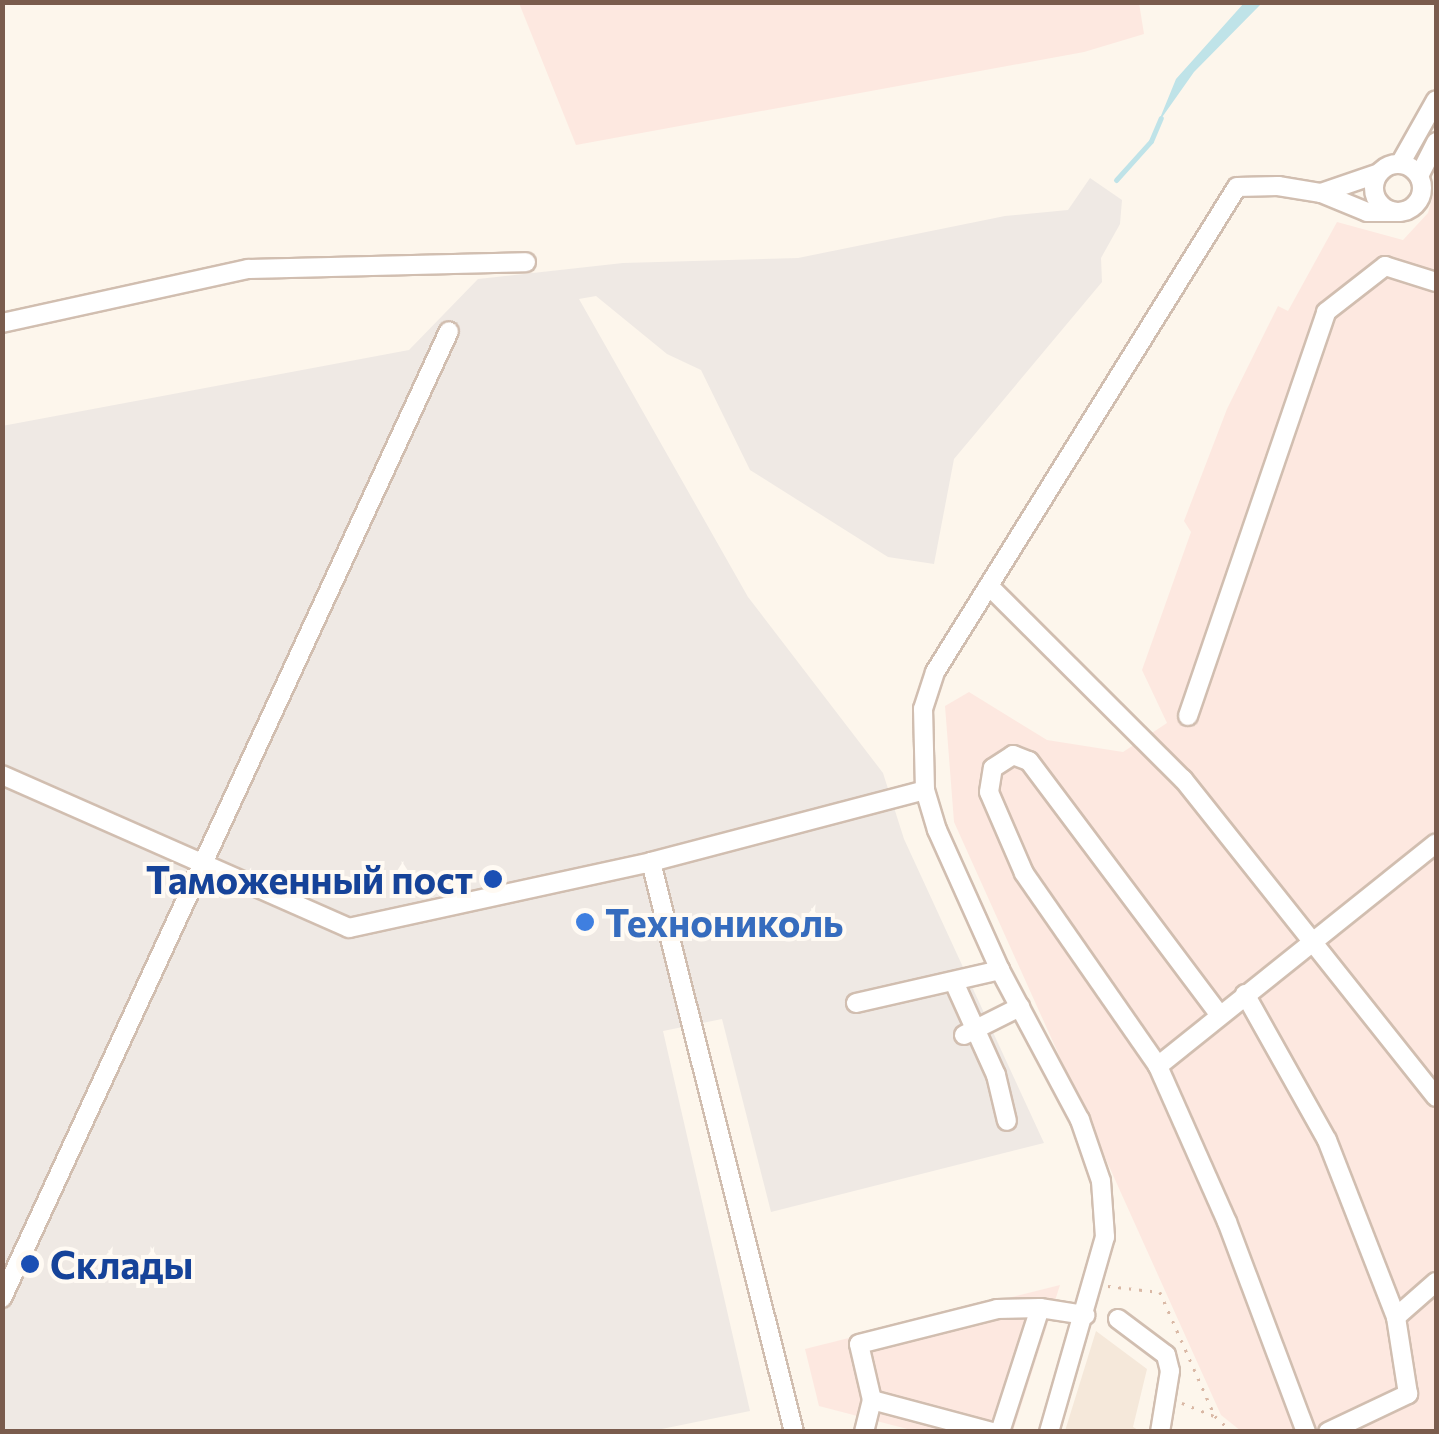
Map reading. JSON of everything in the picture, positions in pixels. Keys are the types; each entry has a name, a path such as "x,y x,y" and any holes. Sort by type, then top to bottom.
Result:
{"street":[{"path":"1321,193 1400,164 1436,100"},
{"path":"1049,1432 1105,1237 1100,1181 1080,1120 1000,970 925,790 923,708 934,672 1237,187 1321,193 1367,212 1400,212 1419,199 1419,176 1436,142"},
{"path":"1400,164 1419,176"},
{"path":"1379,172 1377,199 1400,212"},
{"path":"2,323 248,269 526,262"},
{"path":"1188,716 1326,312 1385,266 1436,282"},
{"path":"2,1298 206,870 449,331"},
{"path":"989,586 1138,729 1306,942 1436,1098"},
{"path":"1220,1015 1029,761 1013,756 993,768 989,792 1024,873 1158,1066 1227,1222 1306,1432"},
{"path":"2,775 327,922 372,928 651,862 925,790"},
{"path":"1158,1066 1306,942 1436,843"},
{"path":"651,862 794,1432"},
{"path":"856,1003 1000,970"},
{"path":"954,982 969,1032 1007,1121"},
{"path":"1245,994 1327,1140 1396,1317 1408,1394 1328,1432"},
{"path":"969,1032 1020,1006"},
{"path":"1396,1317 1436,1282"},
{"path":"872,1400 996,1432 1040,1308"},
{"path":"864,1432 872,1400 859,1344 997,1309 1086,1312"},
{"path":"1118,1319 1166,1356 1167,1396 1160,1432"}],"path":[{"path":"1093,1284 1160,1292 1215,1416"},
{"path":"1167,1396 1215,1416 1232,1432"}],"shaded area":[{"path":"519,3 1139,3 1144,34 1084,52 576,145"},
{"path":"1090,178 1122,200 1120,224 1101,258 1102,282 954,459 934,564 888,557 750,470 701,370 667,354 596,296 579,299 748,597 883,773 904,839 1044,1143 771,1212 722,1019 663,1031 750,1411 647,1432 3,1431 2,426 409,350 478,279 623,263 798,258 1005,216 1068,210"},
{"path":"1436,184 1436,1431 1241,1431 1221,1415 954,822 945,706 969,692 1047,740 1123,752 1167,723 1142,670 1191,532 1184,521 1227,409 1278,306 1288,311 1337,222 1403,240 1428,213"},
{"path":"1060,1285 1013,1431 915,1431 819,1406 805,1349"},
{"path":"1096,1331 1147,1369 1133,1427 1140,1431 1065,1431"}],"water":[{"path":"1244,3 1262,3 1194,72 1158,123 1176,79"}],"waterway":[{"path":"1116,180 1151,141 1161,118"}],"place":[{"name":"Таможенный пост","path":"493,879"},
{"name":"Технониколь","path":"585,922"},
{"name":"Склады","path":"30,1264"}]}
